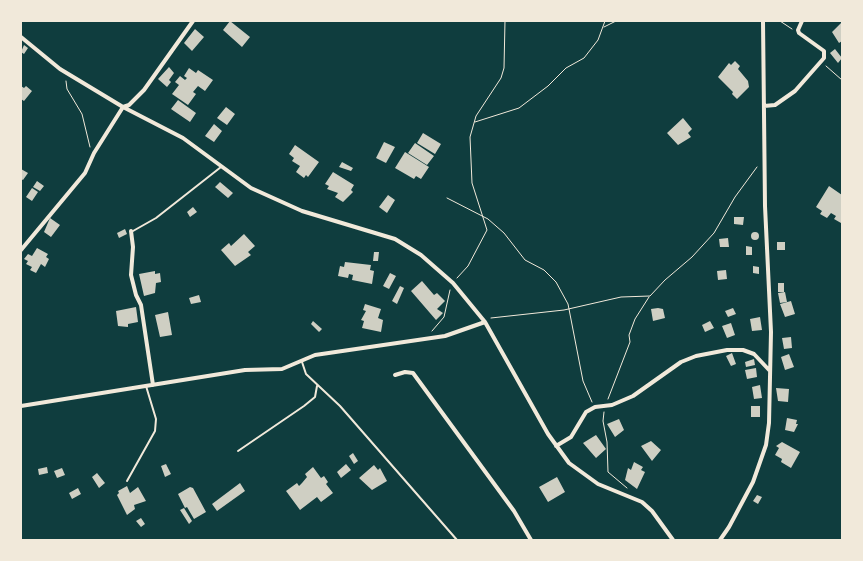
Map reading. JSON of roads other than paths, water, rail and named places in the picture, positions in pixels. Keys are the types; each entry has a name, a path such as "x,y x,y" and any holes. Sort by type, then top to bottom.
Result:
{"street":[{"path":"21,250 48,215 82,178 123,107 129,105 144,90 193,21"},
{"path":"720,540 747,495 762,456 769,423 771,372 764,155 763,21"},
{"path":"764,106 774,105 795,91 824,58 824,51 798,30 802,21"},
{"path":"21,37 52,64 123,107 183,138 252,188 302,211 395,240 421,254 453,283 485,322 556,446 569,463 589,479 637,499 646,506 673,540"},
{"path":"131,231 133,247 131,275 136,295 141,305 153,385"},
{"path":"21,406 245,370 282,369 315,355 426,340 459,332 485,322"},
{"path":"556,446 571,437 586,412 594,408 612,405 633,396 681,362 696,356 727,350 743,350 754,354 771,372"},
{"path":"395,375 405,372 413,373 514,511 531,540"}],"lane":[{"path":"131,231 142,228 222,167"},
{"path":"302,362 306,374 340,406 457,540"},
{"path":"238,451 315,397 318,390 316,384"},
{"path":"127,481 155,431 156,418 146,386"}]}
